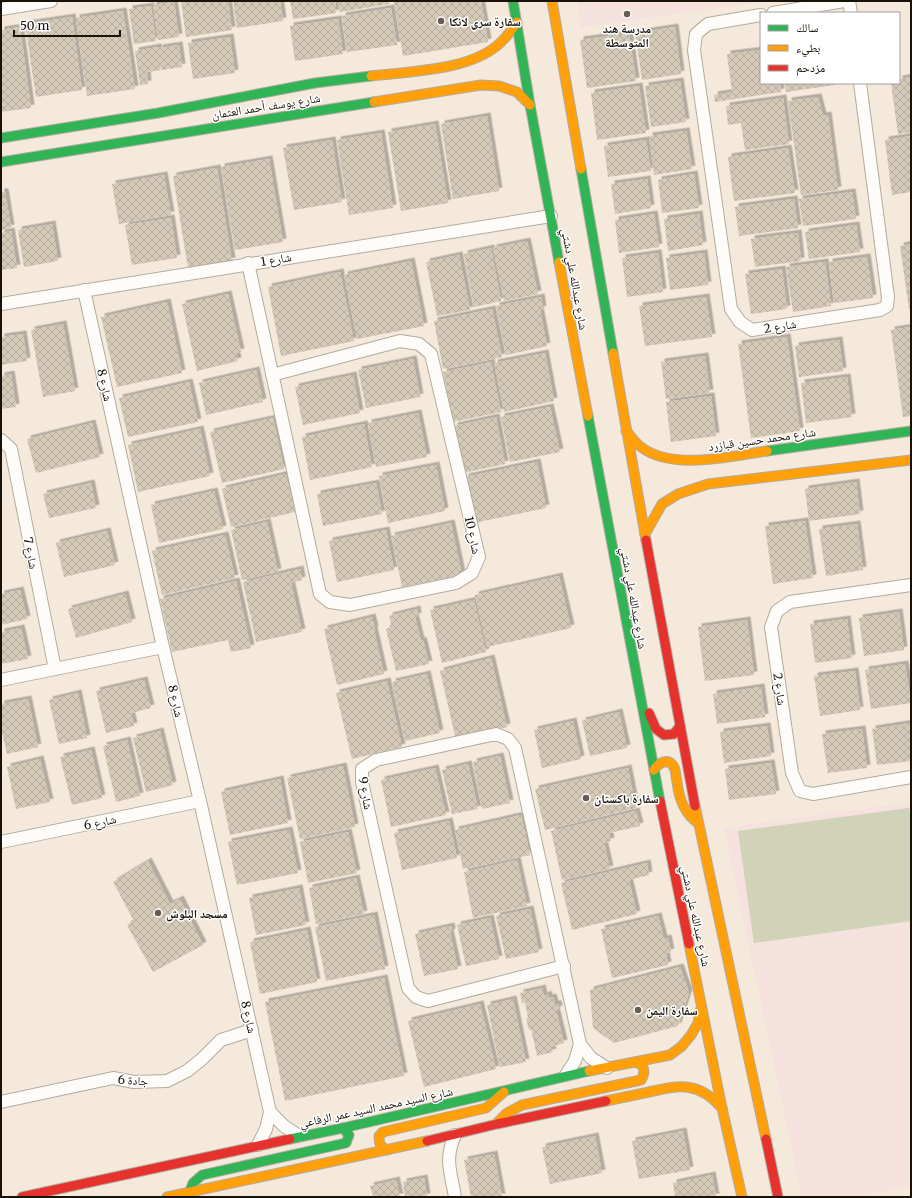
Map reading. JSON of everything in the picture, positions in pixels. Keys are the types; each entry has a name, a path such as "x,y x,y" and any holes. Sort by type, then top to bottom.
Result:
{"street":[{"path":"1,10 51,1"},
{"name":"شارع عبدالله علي دشتي","path":"513,1 530,105 638,687 722,1108 742,1197"},
{"name":"شارع عبدالله علي دشتي","path":"552,1 626,430 698,823 778,1197"},
{"path":"779,12 844,1"},
{"path":"849,1 851,12"},
{"name":"شارع 2","path":"760,15 708,24 696,34 694,50 731,309 740,322 752,330 880,310 887,306 888,297 860,84"},
{"name":"شارع يوسف أحمد العثمان","path":"1,138 158,113 315,83 448,67 477,58 487,53 504,40 517,22"},
{"path":"448,67 454,70 455,76"},
{"path":"297,96 310,91 315,83"},
{"name":"شارع يوسف أحمد العثمان","path":"1,162 199,125 350,105 481,85 499,86 517,92 530,105"},
{"path":"350,105 355,98 362,94"},
{"path":"205,113 251,105"},
{"path":"72,141 167,123 162,115 158,113"},
{"path":"1,162 24,148"},
{"name":"شارع 1","path":"1,304 248,263 551,216"},
{"name":"شارع 10","path":"248,263 272,375 320,594 330,602 350,605 456,583 472,573 479,557 431,354 419,344 400,341 272,375"},
{"name":"شارع 8","path":"84,290 163,646 200,801 270,1112 266,1130 258,1145"},
{"name":"شارع محمد حسين قبازرد","path":"626,430 641,447 664,458 684,460 710,459 911,431"},
{"name":"شارع 7","path":"1,440 10,449 55,669"},
{"path":"708,484 704,481 700,474 701,466 710,459"},
{"path":"645,534 662,504 678,494 708,484 911,460"},
{"name":"شارع 2","path":"911,584 790,602 777,611 771,627 792,773 800,791 813,794 911,777"},
{"path":"1,680 163,646"},
{"path":"638,687 656,730 659,733 669,735 674,734 680,726"},
{"name":"شارع 9","path":"564,966 428,1001 416,997 408,988 362,782 362,769 376,760 496,734 508,739 515,748 564,966 580,1044 591,1058 607,1068"},
{"path":"654,770 656,765 660,762 666,761 670,763 674,768 682,806 688,816 698,823"},
{"name":"شارع 6","path":"1,842 200,801"},
{"name":"شارع السيد محمد السيد عمر الرفاعي","path":"22,1197 105,1180 299,1136 342,1128 505,1091 566,1075 670,1055 686,1043 696,1027 701,1009 701,1000"},
{"name":"جادة 6","path":"1,1102 113,1078 134,1082 167,1082 187,1072 221,1040 252,1030"},
{"name":"شارع 9","path":"566,1075 575,1061 580,1044"},
{"path":"497,1124 507,1113 522,1105 641,1080 645,1071 643,1066 635,1062"},
{"path":"167,1197 677,1086 688,1086 698,1089 707,1094 722,1108"},
{"path":"386,1150 379,1143 379,1136 383,1132 486,1108 505,1091"},
{"path":"270,1112 284,1126 299,1136"},
{"path":"190,1191 193,1183 202,1175 346,1143 349,1139 349,1134 347,1130 342,1128"},
{"path":"454,1135 448,1161 455,1197"},
{"path":"429,1141 440,1149 448,1161"},
{"path":"82,1195 105,1180"}],"shaded area":[{"name":"مدرسة هند المتوسطة","path":"577,1 768,1 581,27"},
{"path":"911,802 911,1185 857,1197 802,1197 724,828"}],"green space":[{"path":"909,808 911,824 911,921 754,943 738,831"}],"building":[{"path":"181,1 228,1 232,30 186,37"},
{"path":"233,1 280,1 283,21 237,28"},
{"path":"290,1 335,1 336,13 293,19"},
{"path":"338,1 388,1 389,4 340,12"},
{"name":"سفارة سري لانكا","path":"394,1 481,1 488,42 403,56"},
{"path":"174,2 179,37 158,40 153,5"},
{"path":"151,6 156,41 134,44 129,9"},
{"path":"391,8 397,45 347,52 342,16"},
{"path":"123,11 135,89 87,96 76,18"},
{"path":"72,17 82,90 36,97 25,24"},
{"path":"338,19 343,54 295,61 290,26"},
{"path":"20,27 31,108 1,112 1,30"},
{"path":"675,27 681,74 642,80 635,33"},
{"path":"629,33 636,81 587,88 580,40"},
{"path":"230,37 235,73 193,79 188,43"},
{"path":"179,45 182,67 162,70 159,48"},
{"path":"158,47 161,70 147,72 148,84 140,85 135,51"},
{"path":"760,50 760,84 780,84 781,92 715,102 714,95 732,92 727,54"},
{"path":"911,77 911,132 898,134 891,84 900,84 900,79"},
{"path":"680,81 686,122 651,127 645,86"},
{"path":"785,84 835,84 835,85 786,92"},
{"path":"639,86 646,133 597,140 591,93"},
{"path":"818,97 823,116 828,115 838,190 801,195 788,101"},
{"path":"783,98 789,144 745,150 741,123 728,125 726,106"},
{"path":"487,116 499,191 453,199 441,124"},
{"path":"435,124 448,203 401,211 388,132"},
{"path":"686,131 692,169 654,175 649,136"},
{"path":"381,133 393,208 349,215 337,140"},
{"path":"911,136 911,192 892,195 885,140"},
{"path":"332,140 342,202 294,210 283,148"},
{"path":"646,140 651,171 608,177 604,146"},
{"path":"788,148 795,193 734,201 728,157"},
{"path":"269,159 283,242 235,250 221,167"},
{"path":"217,168 232,261 188,268 173,176"},
{"path":"694,174 699,208 662,213 658,180"},
{"path":"164,175 171,215 119,224 112,184"},
{"path":"647,179 651,208 615,214 611,184"},
{"path":"1,192 5,192 11,228 1,230"},
{"path":"852,192 856,219 803,226 799,199"},
{"path":"794,199 798,228 739,236 735,207"},
{"path":"654,214 659,247 619,253 615,220"},
{"path":"699,214 703,245 668,251 664,219"},
{"path":"171,218 177,258 132,265 125,225"},
{"path":"52,224 58,261 24,267 18,230"},
{"path":"856,225 860,252 809,259 805,232"},
{"path":"11,231 17,268 1,270 1,233"},
{"path":"798,233 801,261 755,267 751,239"},
{"path":"527,241 538,294 504,301 493,248"},
{"path":"911,244 911,309 909,309 900,246"},
{"path":"491,248 501,301 474,307 464,254"},
{"path":"658,253 663,292 627,297 622,258"},
{"path":"704,253 708,285 670,290 666,258"},
{"path":"459,255 470,310 437,316 426,262"},
{"path":"867,257 873,298 834,303 829,262"},
{"path":"411,261 424,326 357,339 344,275"},
{"path":"825,262 831,306 793,312 786,267"},
{"path":"782,269 787,309 751,314 745,274"},
{"path":"340,272 354,341 281,356 268,287"},
{"path":"228,294 241,352 236,353 238,361 197,371 182,304"},
{"path":"541,297 543,309 540,310 547,346 506,355 496,306"},
{"path":"706,297 712,337 645,346 639,306"},
{"path":"167,302 182,373 117,387 101,317"},
{"path":"492,309 502,357 443,369 434,321"},
{"path":"63,324 75,391 43,397 31,330"},
{"path":"911,327 911,416 903,417 891,330"},
{"path":"23,334 27,361 1,365 1,337"},
{"path":"787,337 800,431 751,438 738,344"},
{"path":"839,340 843,371 799,377 795,346"},
{"path":"545,353 554,401 504,412 494,363"},
{"path":"705,356 710,393 666,399 661,362"},
{"path":"413,359 420,397 366,408 358,370"},
{"path":"491,362 501,412 453,422 443,372"},
{"path":"256,370 263,402 206,415 199,383"},
{"path":"11,374 16,407 1,409 1,376"},
{"path":"353,375 360,413 303,425 295,387"},
{"path":"847,377 852,417 806,423 801,383"},
{"path":"189,382 198,422 128,437 119,398"},
{"path":"711,396 716,436 671,442 666,402"},
{"path":"550,407 560,452 510,462 501,417"},
{"path":"418,413 427,457 376,467 368,423"},
{"path":"496,417 505,464 463,473 454,426"},
{"path":"273,418 284,469 222,483 210,432"},
{"path":"92,423 100,457 36,473 27,439"},
{"path":"364,424 372,467 310,480 302,437"},
{"path":"200,429 210,476 138,492 128,445"},
{"path":"537,462 546,508 474,523 465,477"},
{"path":"436,465 445,511 388,523 379,476"},
{"path":"286,474 295,512 231,527 222,489"},
{"path":"856,482 860,514 809,521 805,489"},
{"path":"91,483 96,508 49,518 43,494"},
{"path":"376,483 382,514 323,526 317,494"},
{"path":"214,491 223,529 159,543 151,505"},
{"path":"805,521 813,578 773,584 765,526"},
{"path":"267,522 278,572 242,580 231,530"},
{"path":"451,523 462,575 402,587 391,536"},
{"path":"857,524 863,570 826,576 819,529"},
{"path":"386,530 394,570 337,582 329,541"},
{"path":"107,531 115,565 64,577 56,543"},
{"path":"225,535 235,578 162,595 152,551"},
{"path":"300,569 302,580 291,583 302,632 256,642 243,582"},
{"path":"559,576 571,628 487,647 475,595"},
{"path":"236,581 251,648 231,652 228,640 172,652 160,599"},
{"path":"20,590 27,619 1,625 1,594"},
{"path":"125,594 132,622 76,638 68,609"},
{"path":"474,600 486,652 442,663 430,610"},
{"path":"417,609 418,616 415,617 429,664 396,671 386,629 392,627 389,616"},
{"path":"899,612 904,650 864,656 859,618"},
{"path":"372,617 384,674 337,685 324,629"},
{"path":"847,619 852,658 815,663 810,624"},
{"path":"747,620 754,675 705,681 698,627"},
{"path":"21,628 28,659 1,664 1,632"},
{"path":"491,658 507,727 456,740 440,671"},
{"path":"905,664 911,703 871,709 865,670"},
{"path":"855,671 860,710 820,716 814,676"},
{"path":"427,674 440,733 405,741 392,682"},
{"path":"144,680 151,708 131,713 134,726 106,733 96,691"},
{"path":"387,681 402,747 352,759 336,693"},
{"path":"761,687 765,717 717,724 713,694"},
{"path":"78,693 87,738 59,744 49,700"},
{"path":"28,699 38,747 7,754 1,728 1,704"},
{"path":"619,712 627,748 590,756 582,721"},
{"path":"573,721 581,759 542,768 534,730"},
{"path":"911,723 911,761 877,765 872,729"},
{"path":"767,726 771,756 724,763 720,732"},
{"path":"862,729 867,768 828,773 822,734"},
{"path":"160,731 173,785 146,792 133,738"},
{"path":"127,740 140,796 116,802 103,746"},
{"path":"91,750 102,798 72,805 60,757"},
{"path":"500,756 510,803 482,809 473,762"},
{"path":"40,759 50,802 16,809 7,767"},
{"path":"771,763 776,794 729,800 725,769"},
{"path":"468,764 478,809 452,814 442,770"},
{"path":"343,766 355,827 300,839 287,778"},
{"path":"435,768 446,815 391,827 381,780"},
{"name":"سفارة باكستان","path":"628,768 636,808 545,830 535,789"},
{"path":"280,779 288,823 230,835 221,792"},
{"path":"636,811 640,826 609,833 611,841 604,843 610,869 562,880 551,831"},
{"path":"521,815 530,855 463,869 455,830"},
{"path":"449,821 457,858 402,870 394,833"},
{"path":"289,830 298,873 237,885 228,842"},
{"path":"348,832 357,873 308,883 300,842"},
{"path":"517,860 527,906 473,918 464,872"},
{"name":"مسجد البلوش","path":"148,861 170,904 180,899 203,945 153,972 127,925 134,921 113,882"},
{"path":"647,863 649,875 629,880 637,914 572,930 561,883"},
{"path":"356,878 364,914 316,924 309,888"},
{"path":"299,888 306,925 256,935 249,898"},
{"path":"530,909 539,952 506,959 496,916"},
{"path":"374,915 385,969 326,981 315,927"},
{"path":"658,916 664,939 668,938 671,952 666,953 668,965 612,978 601,929"},
{"path":"490,918 499,959 466,966 457,925"},
{"path":"451,926 452,932 450,933 458,969 424,976 415,934"},
{"path":"307,930 317,982 260,994 250,942"},
{"name":"سفارة اليمن","path":"680,967 689,993 678,1026 614,1043 593,1028 590,990"},
{"path":"384,978 404,1076 285,1101 265,1002"},
{"path":"542,988 544,996 548,994 549,998 553,997 555,1004 558,1004 559,1009 556,1010 564,1043 551,1047 553,1052 537,1056 531,1029 529,1030 526,1018 528,1018 525,1002 522,1003 520,993"},
{"path":"513,999 526,1062 500,1067 487,1005"},
{"path":"480,1004 496,1069 424,1087 408,1021"},
{"path":"683,1131 690,1170 639,1179 632,1141"},
{"path":"595,1136 602,1173 550,1184 542,1147"},
{"path":"494,1154 502,1197 471,1197 464,1160"},
{"path":"712,1175 716,1197 675,1197 673,1183"},
{"path":"424,1178 427,1197 405,1197 403,1182"},
{"path":"396,1180 400,1197 373,1197 370,1186"}],"traffic: fast":[{"path":"513,1 530,105 559,262"},
{"path":"1,138 158,113 315,83 371,76"},
{"path":"1,162 374,102"},
{"path":"581,169 613,353"},
{"path":"588,416 660,801"},
{"path":"767,451 911,431"},
{"path":"290,1139 589,1071"},
{"path":"190,1191 193,1183 202,1175 346,1143 349,1135 343,1128"}],"traffic: slow":[{"path":"552,1 581,169"},
{"path":"371,76 442,68 477,58 492,50 504,39 517,22"},
{"path":"374,102 481,85 499,86 517,92 530,105"},
{"path":"559,262 588,416"},
{"path":"613,353 646,540"},
{"path":"626,431 641,447 654,454 669,458 702,460 767,451"},
{"path":"645,534 662,504 678,494 708,484 911,460"},
{"path":"654,770 663,762 669,762 672,764 675,769 679,794 683,805 689,815 698,823"},
{"path":"695,806 766,1139"},
{"path":"689,944 722,1108 742,1197"},
{"path":"589,1071 670,1055 682,1046 691,1035 698,1023 701,1008"},
{"path":"498,1122 507,1113 522,1105 641,1080 644,1074 644,1069 641,1065 635,1062"},
{"path":"606,1101 670,1088 688,1087 705,1093 722,1108"},
{"path":"387,1150 383,1148 380,1143 379,1136 383,1132 486,1108 504,1092"},
{"path":"167,1197 427,1141"}],"traffic: jam":[{"path":"646,540 695,806"},
{"path":"649,713 656,729 664,735 674,734 680,726"},
{"path":"660,801 689,944"},
{"path":"427,1141 497,1124 606,1101"},
{"path":"22,1197 290,1139"},
{"path":"766,1139 778,1197"}],"place":[{"name":"مدرسة هند المتوسطة","path":"627,14"},
{"name":"سفارة سري لانكا","path":"441,21"},
{"name":"سفارة باكستان","path":"586,798"},
{"name":"مسجد البلوش","path":"158,913"},
{"name":"سفارة اليمن","path":"638,1010"}]}
